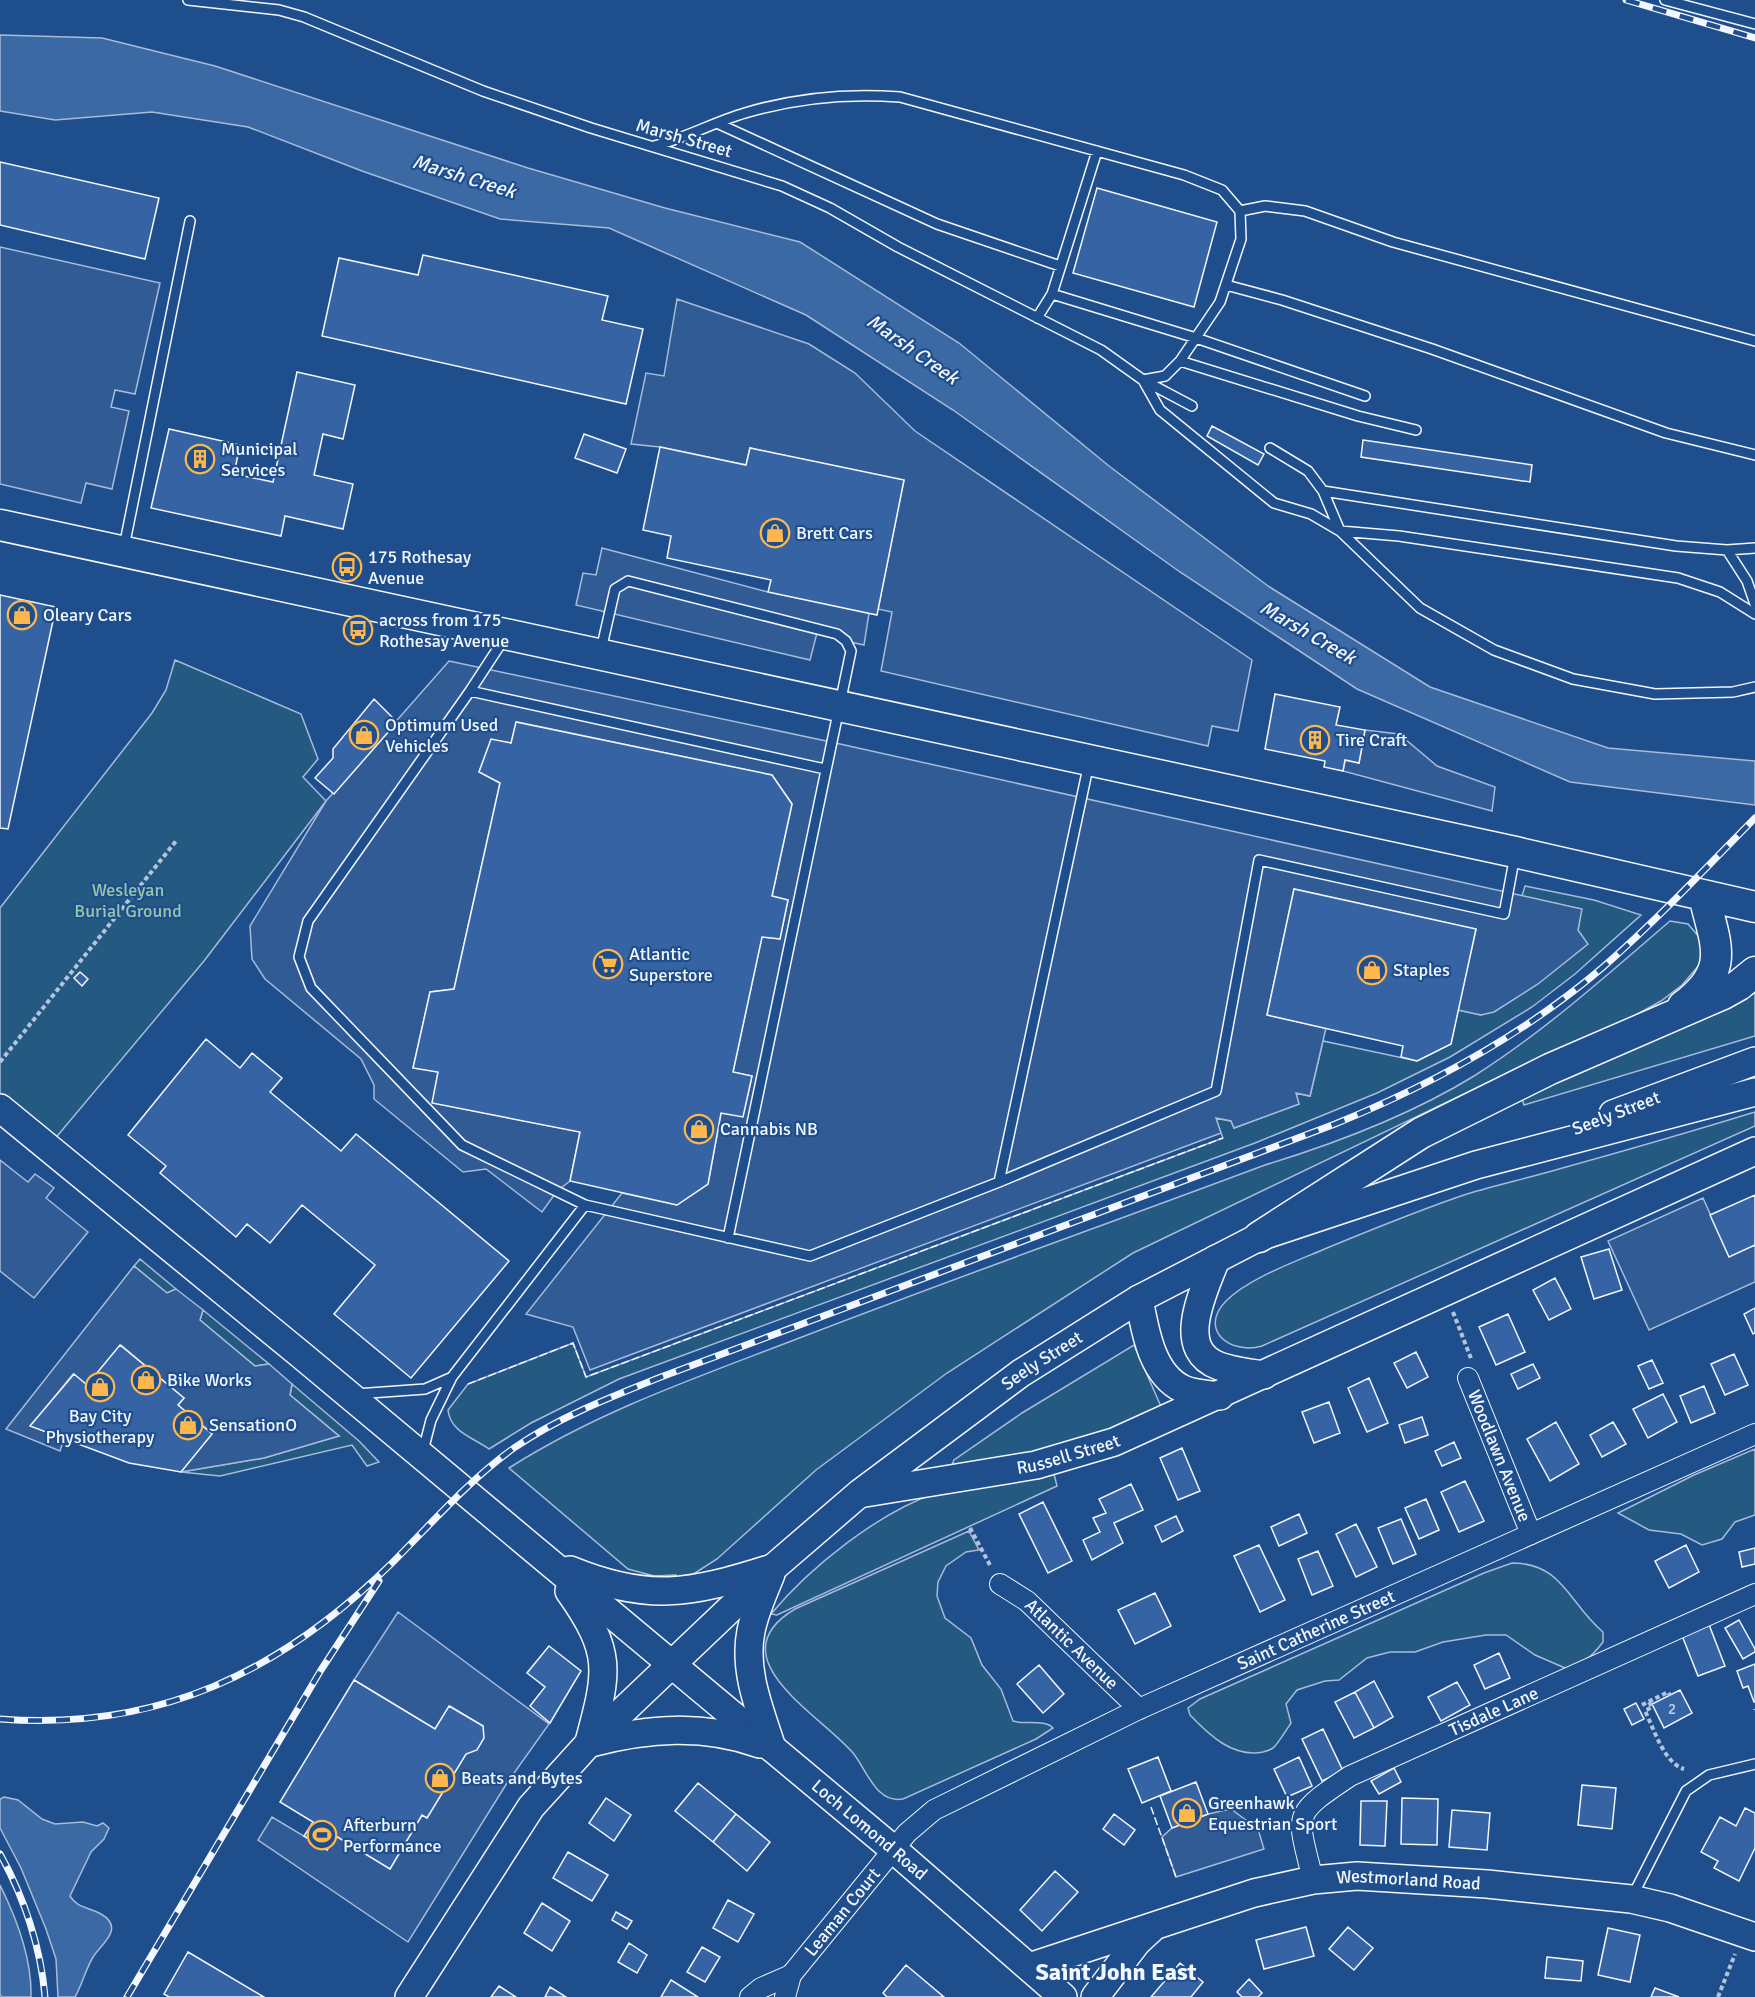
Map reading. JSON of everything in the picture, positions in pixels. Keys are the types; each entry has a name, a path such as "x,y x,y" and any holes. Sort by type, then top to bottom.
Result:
{"main road":[{"path":"0,525 1515,852 1755,907"},
{"path":"1666,1019 1706,985 1715,969 1718,953 1704,896"},
{"path":"1259,1237 1421,1133 1550,1069 1739,986 1755,972"},
{"name":"Seely Street","path":"409,1997 531,1807 589,1743 774,1567 860,1493 1021,1373 1139,1299 1259,1237 1476,1165 1755,1060"},
{"name":"Seely Street","path":"1476,1165 1755,1092"},
{"name":"Loch Lomond Road","path":"0,1108 672,1664 893,1849 1063,1997"},
{"name":"Russell Street","path":"860,1493 1036,1465 1114,1442 1220,1396 1755,1151"},
{"path":"1216,1259 1194,1321 1196,1341 1214,1364 1264,1376"},
{"path":"1139,1299 1150,1346 1168,1377 1174,1384 1192,1392 1220,1396"},
{"path":"547,1560 623,1589 648,1592 700,1588 774,1567"},
{"path":"547,1560 587,1617 600,1644 604,1689 589,1743 650,1731 697,1730 719,1732 772,1748"},
{"path":"772,1748 750,1678 748,1656 751,1629 774,1567"},
{"name":"Westmorland Road","path":"1095,1997 1137,1942 1156,1924 1254,1893 1313,1880 1380,1876 1631,1899 1670,1908 1746,1944"},
{"path":"1029,1967 1156,1924"},
{"path":"1113,1997 1116,1969"}],"street":[{"name":"Woodlawn Avenue","path":"1468,1378 1531,1534"},
{"name":"Saint Catherine Street","path":"893,1849 920,1821 948,1802 1139,1709 1755,1434"},
{"name":"Atlantic Avenue","path":"1000,1584 1027,1601 1139,1709"},
{"name":"Tisdale Lane","path":"1313,1880 1301,1827 1302,1816 1315,1801 1350,1776 1755,1594"},
{"name":"Leaman Court","path":"785,1997 791,1975 893,1849"},
{"name":"Leaman Court","path":"750,1997 761,1988 791,1975"}],"lane":[{"name":"Marsh Street","path":"188,0 279,10 304,17 483,91 782,186 830,208 898,248 1101,350 1143,380 1192,406"},
{"path":"259,0 279,10"},
{"path":"1665,0 1755,24"},
{"path":"653,146 682,139 744,113 795,102 868,94 900,97 1184,175 1222,190 1240,211 1241,239 1220,302 1196,338 1180,361 1165,375 1143,380 1160,410 1274,503 1311,514 1340,531 1420,608 1494,650 1573,679 1655,694 1733,692 1755,687"},
{"path":"719,124 937,224 1060,266"},
{"path":"1037,318 1052,294 1097,151"},
{"path":"1240,211 1265,206 1305,211 1393,242 1755,341"},
{"path":"123,552 190,221"},
{"path":"1226,285 1282,300 1432,349 1666,433 1755,454"},
{"path":"1052,294 1196,338 1365,396"},
{"path":"1180,361 1358,416 1416,430"},
{"path":"1270,448 1308,471 1323,491 1340,531"},
{"path":"1323,491 1676,546 1727,550 1755,548"},
{"path":"1340,531 1400,536 1678,578 1720,592 1755,614"},
{"path":"1727,550 1747,581 1755,604"},
{"path":"600,655 615,589 628,581 837,634 846,641 851,651 729,1238"},
{"path":"507,635 308,921 299,957 311,988 462,1145 585,1205 810,1256 999,1182 1216,1091 1259,860 1504,914 1515,852"},
{"path":"470,691 825,769"},
{"path":"999,1182 1090,760"},
{"path":"421,1455 431,1420 452,1377 585,1205"},
{"path":"348,1395 425,1389 452,1377"},
{"path":"1631,1899 1686,1791 1709,1775 1755,1764"}],"path":[{"path":"0,1062 176,841"},
{"path":"1456,1320 1474,1364 1468,1378"},
{"path":"970,1528 1000,1584"},
{"path":"1642,1706 1668,1692 1670,1695"},
{"path":"1649,1702 1652,1707 1645,1711 1654,1730 1673,1764 1684,1769"},
{"path":"1718,1997 1746,1944"}],"green space":[{"name":"Wesleyan Burial Ground","path":"175,660 301,714 318,759 303,777 326,801 204,961 48,1147 0,1108 0,908 152,713 166,690"},
{"path":"1525,886 1594,900 1641,915 1575,974 1532,1007 1450,1057 1377,1093 1255,1143 619,1379 531,1423 489,1449 464,1434 450,1418 448,1410 468,1384 573,1343 586,1377 1223,1138 1215,1118 1231,1121 1234,1128 1299,1104 1295,1093 1310,1096 1323,1041 1417,1061 1451,1044 1458,1010 1481,1015 1578,931 1581,909 1522,896"},
{"path":"1670,921 1688,924 1699,937 1703,936 1701,963 1682,985 1661,1001 1623,1022 1553,1051 1133,1253 947,1373 816,1470 717,1559 692,1575 677,1580 676,1575 654,1576 628,1569 509,1468 544,1447 615,1411 689,1380 1265,1165 1346,1138 1424,1104 1474,1076 1526,1040 1575,1002"},
{"path":"1755,982 1755,1036 1524,1105 1521,1095"},
{"path":"1755,1112 1755,1126 1262,1346 1239,1347 1222,1338 1217,1330 1215,1322 1218,1312 1226,1301 1247,1285 1288,1264 1362,1234 1467,1194"},
{"path":"140,1259 176,1289 167,1293 134,1266"},
{"path":"203,1310 269,1364 255,1366 200,1320"},
{"path":"1134,1345 1163,1411 1057,1449 952,1465 954,1460 1022,1413"},
{"path":"292,1384 359,1441 379,1462 367,1466 352,1445 220,1476 181,1472 264,1458 339,1436 290,1395"},
{"path":"1755,1449 1755,1515 1735,1522 1722,1539 1702,1545 1681,1534 1649,1530 1618,1513 1694,1475"},
{"path":"1053,1470 1057,1486 777,1615 771,1614 805,1578 846,1543 914,1502 965,1485"},
{"path":"969,1531 979,1550 966,1552 946,1566 938,1582 937,1596 945,1618 971,1638 982,1665 1001,1689 1013,1721 1040,1723 1053,1728 1036,1739 903,1799 894,1799 879,1791 853,1753 782,1685 769,1666 765,1646 773,1627 795,1609"},
{"path":"1512,1563 1529,1565 1554,1577 1603,1632 1603,1642 1587,1660 1576,1666 1565,1668 1535,1655 1506,1635 1486,1635 1443,1642 1415,1652 1390,1652 1367,1658 1339,1680 1325,1681 1297,1690 1286,1704 1291,1723 1274,1747 1263,1752 1242,1752 1222,1743 1190,1715 1188,1708 1200,1699 1484,1573"}],"shaded area":[{"path":"0,247 160,283 135,394 115,390 111,407 129,411 112,489 86,483 81,503 0,484"},
{"path":"677,299 809,344 855,373 915,431 1252,660 1238,731 1212,726 1208,746 881,671 892,612 878,609 904,480 750,448 746,465 660,447 631,444 646,373 664,376"},
{"path":"602,548 768,592 869,613 864,645 846,641 818,629 810,660 576,605 583,573 596,575"},
{"path":"449,661 831,742 1582,909 1578,930 1588,944 1538,984 1494,1012 1481,1015 1458,1010 1476,929 1294,889 1267,1015 1326,1028 1310,1096 1296,1093 1299,1104 1234,1128 1231,1121 1216,1118 1221,1133 590,1370 573,1327 526,1314 622,1193 677,1205 708,1184 721,1113 743,1116 752,1076 733,1072 762,937 780,939 788,900 772,896 792,804 772,775 517,722 511,743 491,740 479,772 500,783 454,989 430,992 413,1068 438,1072 433,1103 580,1132 570,1181 557,1191 542,1212 486,1169 463,1172 374,1099 374,1085 361,1059 265,979 252,959 250,926 326,801"},
{"path":"1365,730 1399,734 1437,766 1495,787 1492,811 1343,771 1345,760 1359,763"},
{"path":"0,1160 28,1182 35,1174 54,1188 46,1198 88,1232 34,1298 0,1271"},
{"path":"1703,1198 1729,1256 1755,1245 1755,1282 1649,1330 1608,1241"},
{"path":"134,1266 167,1293 176,1289 203,1310 200,1320 255,1366 269,1364 292,1384 290,1395 339,1436 264,1458 181,1472 212,1433 178,1405 184,1398 121,1345 87,1385 73,1374 31,1426 64,1439 60,1451 6,1429"},
{"path":"398,1612 549,1724 507,1783 408,1942 258,1840 272,1817 327,1850 336,1836 390,1869 422,1815 427,1818 483,1726 450,1706 435,1729 354,1680"},
{"path":"1231,1809 1258,1829 1264,1849 1176,1877 1162,1837 1172,1828 1208,1814"}],"water":[{"name":"Marsh Creek","path":"0,35 102,38 215,66 528,168 665,208 800,242 959,343 1109,466 1268,586 1430,687 1608,748 1755,761 1755,805 1570,782 1357,689 1180,572 953,410 806,315 609,228 500,219 362,171 248,127 152,112 55,120 0,111"},
{"path":"4,1797 18,1800 42,1819 55,1824 83,1822 97,1826 103,1823 109,1828 104,1839 91,1852 70,1896 80,1905 101,1914 111,1926 108,1937 92,1959 75,1997 58,1997 56,1959 46,1929 21,1868 0,1828 0,1799"},
{"path":"0,1885 22,1939 29,1968 31,1997 2,1997 0,1995"}],"building":[{"path":"0,162 159,198 145,259 0,225"},
{"path":"1097,188 1217,222 1194,307 1073,273"},
{"path":"423,255 608,296 602,320 643,329 626,404 322,336 339,258 418,275"},
{"name":"Municipal Services","path":"297,372 355,385 343,439 323,434 314,475 353,484 343,529 285,516 281,536 151,508 169,429 240,445 234,474 273,482"},
{"path":"1212,426 1264,454 1258,465 1207,436"},
{"path":"584,434 626,449 617,473 575,458"},
{"path":"1363,440 1532,465 1530,482 1361,457"},
{"name":"Brett Cars","path":"660,447 746,465 750,448 904,480 877,615 768,592 771,580 667,558 671,536 643,530"},
{"path":"0,595 56,607 8,829 0,828"},
{"name":"Tire Craft","path":"1275,694 1340,707 1336,725 1365,730 1359,763 1345,760 1343,771 1324,767 1325,761 1265,749"},
{"name":"Optimum Used Vehicles","path":"374,699 397,722 334,794 315,778 333,758 333,749"},
{"name":"Atlantic Superstore","path":"516,722 772,775 792,804 772,896 788,900 780,939 762,937 733,1072 752,1076 743,1117 721,1113 708,1184 677,1205 570,1181 580,1132 432,1103 438,1072 413,1068 430,992 454,989 500,783 479,772 491,739 511,743"},
{"name":"Staples","path":"1294,889 1476,929 1451,1044 1417,1061 1401,1057 1403,1046 1267,1015"},
{"path":"80,972 88,979 82,986 74,978"},
{"path":"206,1039 240,1068 252,1053 282,1078 270,1092 341,1151 356,1134 509,1261 411,1378 334,1314 375,1265 302,1205 270,1243 247,1224 236,1237 160,1173 166,1166 128,1135"},
{"path":"1755,1195 1755,1245 1729,1257 1710,1215"},
{"path":"1609,1249 1622,1290 1594,1299 1581,1257"},
{"path":"1555,1278 1571,1309 1549,1320 1533,1290"},
{"path":"1755,1308 1755,1333 1753,1334 1744,1314"},
{"path":"1508,1314 1525,1352 1496,1365 1479,1327"},
{"path":"120,1345 184,1398 178,1405 212,1434 181,1472 129,1463 30,1426 74,1374 87,1385"},
{"path":"1416,1352 1428,1377 1407,1388 1394,1363"},
{"path":"1734,1354 1748,1385 1725,1395 1711,1364"},
{"path":"1652,1360 1663,1383 1649,1389 1638,1366"},
{"path":"1533,1364 1540,1378 1518,1389 1511,1374"},
{"path":"1369,1378 1388,1423 1367,1432 1348,1388"},
{"path":"1704,1386 1715,1413 1691,1423 1680,1396"},
{"path":"1663,1394 1677,1422 1648,1438 1633,1409"},
{"path":"1329,1402 1340,1433 1314,1443 1302,1412"},
{"path":"1422,1417 1428,1435 1405,1443 1399,1425"},
{"path":"1556,1422 1579,1464 1550,1481 1527,1439"},
{"path":"1613,1422 1626,1444 1602,1457 1590,1435"},
{"path":"1454,1442 1461,1458 1442,1466 1435,1451"},
{"path":"1182,1448 1200,1491 1178,1500 1160,1458"},
{"path":"1465,1481 1484,1521 1459,1532 1441,1492"},
{"path":"1131,1484 1143,1510 1114,1523 1123,1543 1092,1560 1083,1540 1100,1532 1093,1518 1106,1513 1099,1499"},
{"path":"1426,1499 1439,1530 1419,1539 1405,1508"},
{"path":"1043,1502 1072,1561 1048,1573 1019,1514"},
{"path":"1299,1514 1307,1533 1279,1546 1271,1527"},
{"path":"1176,1516 1183,1531 1162,1542 1155,1526"},
{"path":"1401,1519 1416,1554 1393,1564 1378,1528"},
{"path":"1356,1524 1377,1567 1356,1577 1336,1534"},
{"path":"1259,1545 1285,1600 1260,1612 1234,1556"},
{"path":"1686,1545 1699,1572 1669,1588 1655,1561"},
{"path":"1755,1548 1755,1564 1742,1567 1739,1552"},
{"path":"1318,1551 1333,1586 1312,1595 1298,1559"},
{"path":"1155,1593 1171,1626 1135,1644 1118,1610"},
{"path":"1739,1620 1755,1649 1755,1652 1743,1659 1725,1628"},
{"path":"1708,1622 1725,1666 1698,1676 1681,1633"},
{"path":"549,1646 581,1671 550,1723 530,1706 545,1687 527,1673"},
{"path":"1499,1653 1510,1678 1485,1689 1474,1665"},
{"path":"1755,1664 1754,1702 1748,1686 1743,1688 1737,1671"},
{"path":"1039,1665 1064,1694 1043,1713 1017,1684"},
{"path":"354,1680 435,1729 449,1706 483,1726 484,1738 477,1750 466,1754 427,1818 422,1815 390,1869 336,1836 327,1850 304,1836 313,1822 280,1802"},
{"path":"1374,1681 1393,1717 1374,1728 1355,1692"},
{"path":"1457,1682 1470,1705 1441,1721 1428,1697"},
{"path":"1680,1690 1692,1713 1664,1728 1652,1704"},
{"path":"1355,1692 1374,1728 1354,1738 1335,1702"},
{"path":"1636,1703 1644,1719 1632,1725 1624,1709"},
{"path":"1323,1729 1343,1771 1322,1781 1302,1739"},
{"path":"1158,1757 1171,1791 1142,1803 1128,1769"},
{"path":"1299,1757 1312,1786 1287,1797 1274,1769"},
{"path":"1394,1768 1401,1782 1379,1794 1371,1781"},
{"path":"1196,1782 1208,1814 1172,1828 1160,1796"},
{"path":"698,1783 736,1814 713,1842 675,1811"},
{"path":"1582,1785 1616,1788 1612,1829 1578,1825"},
{"path":"606,1798 631,1815 614,1841 589,1823"},
{"path":"1402,1798 1438,1799 1437,1845 1401,1844"},
{"path":"1361,1801 1387,1801 1385,1846 1360,1845"},
{"path":"1745,1808 1755,1813 1755,1848 1739,1881 1714,1868 1718,1861 1701,1852 1720,1817 1736,1826"},
{"path":"1452,1810 1490,1813 1487,1850 1449,1847"},
{"path":"736,1814 770,1842 747,1871 713,1842"},
{"path":"1114,1814 1135,1830 1124,1845 1103,1829"},
{"path":"568,1852 608,1875 592,1901 553,1878"},
{"path":"1055,1871 1078,1892 1042,1931 1020,1910"},
{"path":"728,1900 754,1914 738,1942 713,1928"},
{"path":"542,1903 570,1921 552,1951 524,1933"},
{"path":"616,1912 632,1921 627,1929 612,1920"},
{"path":"1306,1927 1314,1956 1264,1969 1256,1940"},
{"path":"1348,1927 1373,1948 1354,1970 1329,1949"},
{"path":"1608,1928 1640,1935 1630,1982 1598,1975"},
{"path":"629,1943 647,1955 637,1973 618,1962"},
{"path":"702,1947 720,1957 705,1982 687,1972"},
{"path":"188,1952 264,1997 169,1997 164,1994"},
{"path":"1547,1957 1583,1961 1581,1981 1545,1978"},
{"path":"1180,1963 1203,1982 1191,1997 1151,1997"},
{"path":"906,1965 944,1997 887,1997 883,1993"},
{"path":"1249,1979 1262,1993 1258,1997 1242,1997 1237,1992"},
{"path":"671,1980 698,1997 661,1997"},
{"path":"499,1986 516,1997 491,1997"},
{"path":"550,1987 566,1997 545,1997"},
{"path":"1655,1988 1679,1997 1651,1997"}],"railway":[{"path":"1626,0 1755,38"},
{"path":"0,1719 58,1720 112,1715 164,1704 214,1686 261,1663 306,1635 350,1601 392,1563 481,1474 514,1448 567,1417 661,1377 1335,1124 1406,1093 1508,1037 1572,992 1602,968 1661,913 1755,818"},
{"path":"127,1997 321,1670 379,1581"},
{"path":"0,1854 17,1888 30,1923 40,1960 45,1997"}],"fence":[{"path":"468,1384 573,1343 586,1377 1223,1138"},
{"path":"1151,1807 1176,1877"}],"place":[{"name":"Municipal Services","path":"200,459"},
{"name":"Brett Cars","path":"775,533"},
{"name":"175 Rothesay Avenue","path":"347,567"},
{"name":"Oleary Cars","path":"22,615"},
{"name":"across from 175 Rothesay Avenue","path":"358,630"},
{"name":"Optimum Used Vehicles","path":"364,735"},
{"name":"Tire Craft","path":"1315,740"},
{"name":"Atlantic Superstore","path":"608,964"},
{"name":"Staples","path":"1372,970"},
{"name":"Cannabis NB","path":"699,1129"},
{"name":"Bike Works","path":"146,1380"},
{"name":"Bay City Physiotherapy","path":"100,1387"},
{"name":"SensationO","path":"188,1425"},
{"name":"Beats and Bytes","path":"440,1778"},
{"name":"Greenhawk Equestrian Sport","path":"1187,1813"},
{"name":"Afterburn Performance","path":"322,1835"}],"district":[{"name":"Saint John East","path":"1116,1972"}]}
